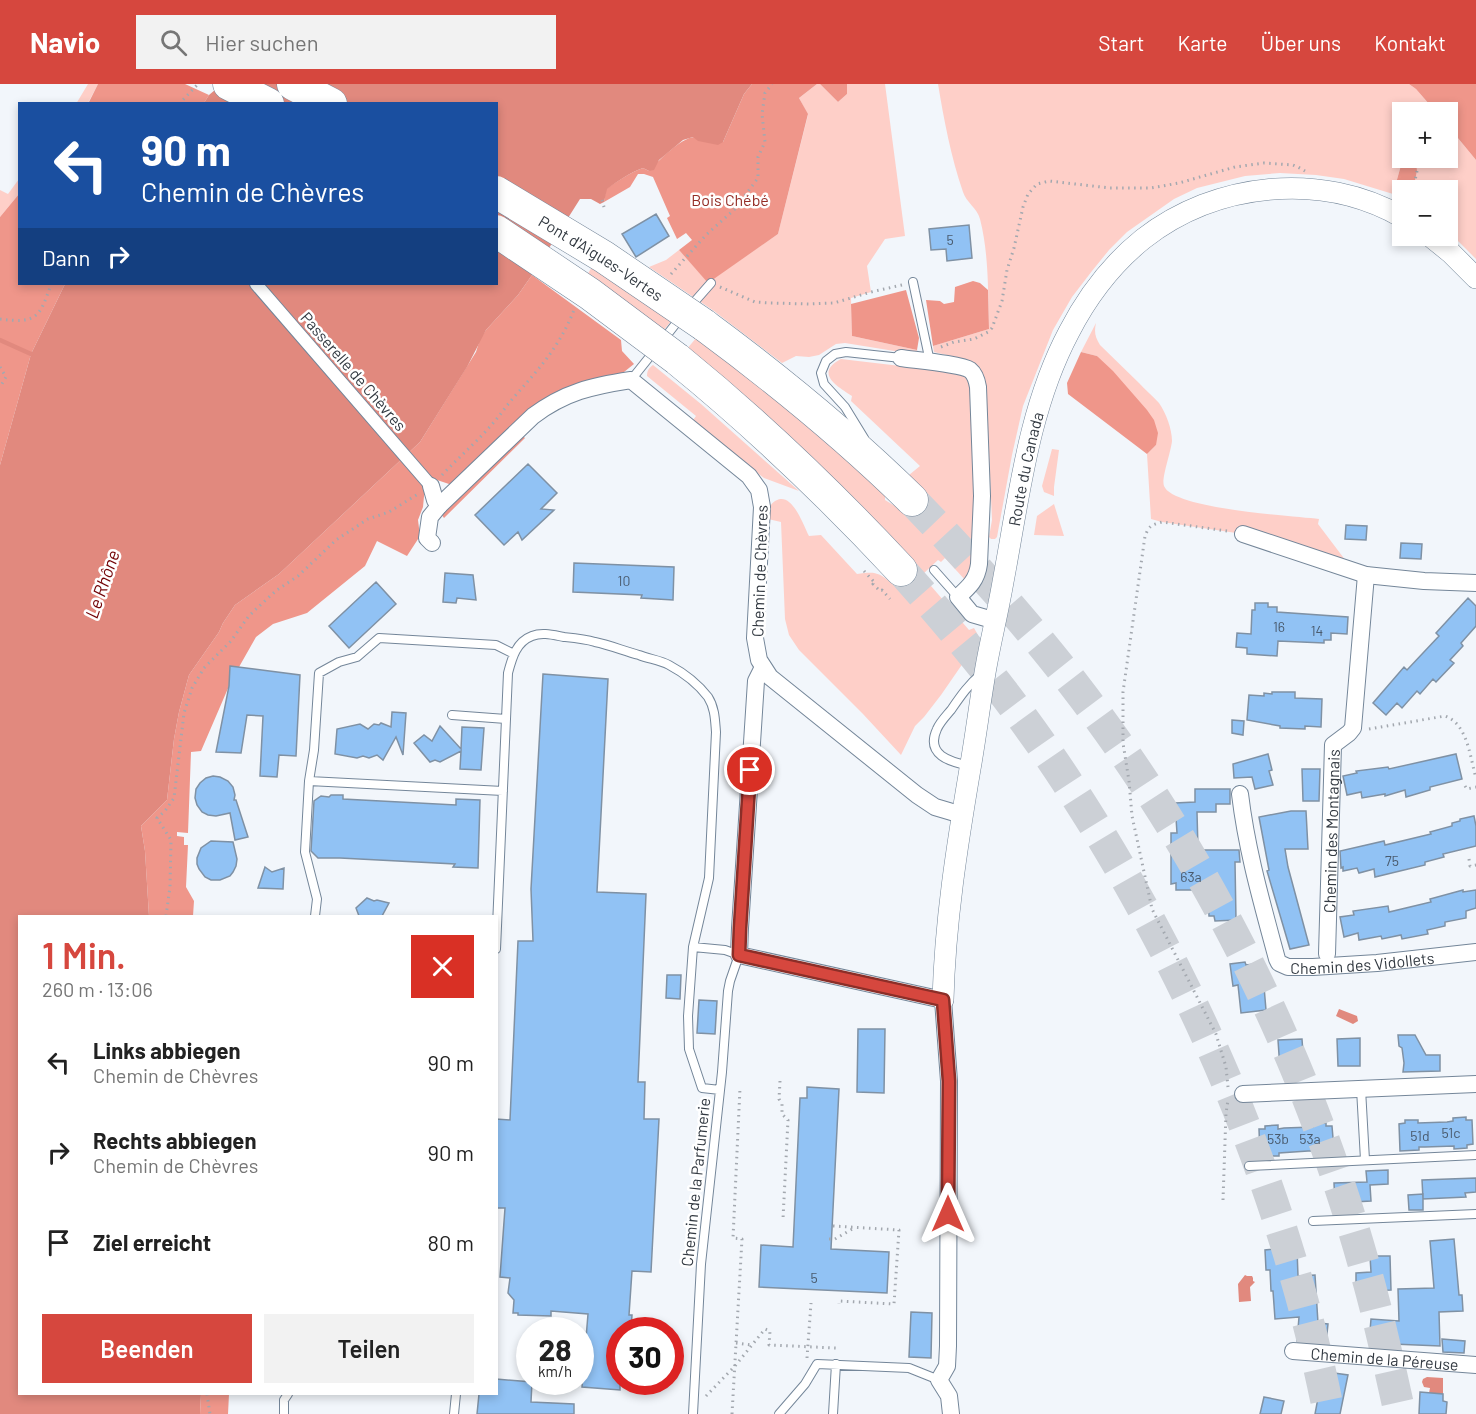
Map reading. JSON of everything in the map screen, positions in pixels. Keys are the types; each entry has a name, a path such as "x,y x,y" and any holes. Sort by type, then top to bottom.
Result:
{"highway":[{"path":"229,84 264,102"},
{"path":"293,84 327,102"},
{"name":"Pont d'Aigues-Vertes","path":"498,193 604,257 760,366 912,500"},
{"name":"Pont d'Aigues-Vertes","path":"498,232 582,288 677,359 793,462 848,514 901,570"}],"street":[{"name":"Route du Canada","path":"943,1000 948,910 962,815 1025,460 1046,384 1061,348 1087,301 1107,274 1126,253 1143,239 1195,208 1213,201 1253,191 1313,189 1360,199 1392,212"},
{"path":"1443,246 1476,278"},
{"name":"Passerelle de Chèvres","path":"256,285 430,483"},
{"path":"901,358 930,358 967,368 974,375 978,387 982,496 979,564 974,581 958,597 972,614 996,621"},
{"path":"432,543 427,538 430,518 439,506 533,416 547,405 585,389 631,380"},
{"name":"Chemin de Chèvres","path":"631,380 749,476 759,490 762,507 755,638 759,660 763,667"},
{"path":"430,483 439,506"},
{"path":"1243,534 1366,575 1476,583"},
{"name":"Chemin des Montagnais","path":"1327,954 1333,745 1353,728 1366,575"},
{"path":"951,1414 949,1396 939,1380 947,1366 948,1346 949,1081 943,1000 739,955 756,681 763,667 777,684 917,795 935,807 962,815"},
{"name":"Chemin des Vidollets","path":"1240,794 1253,872 1280,963 1288,967 1312,967 1377,963 1476,952"},
{"path":"1244,1094 1476,1084"},
{"name":"Chemin de la Péreuse","path":"1293,1351 1476,1365"}],"lane":[{"path":"913,282 930,358"},
{"path":"631,380 711,283"},
{"path":"887,476 845,407 827,389 821,374 830,356 840,352 901,358"},
{"path":"934,570 958,597"},
{"path":"497,915 508,673 514,654 520,645 525,640 540,634 597,642 656,659 683,673 708,698 715,716 709,878 693,947 688,1016 689,1049 702,1088 720,1090"},
{"path":"315,915 317,899 305,852 319,674 339,662 357,657 379,638 496,645 514,654"},
{"path":"971,766 942,757 935,748 934,737 939,726 971,683 986,670"},
{"path":"452,715 506,719"},
{"path":"309,781 502,791"},
{"path":"693,947 725,950 739,955"},
{"name":"Chemin de la Parfumerie","path":"693,1414 700,1264 720,1090 728,991 739,955"},
{"path":"1361,1089 1365,1160"},
{"path":"1249,1166 1476,1155"},
{"path":"1313,1221 1476,1214"},
{"path":"779,1414 805,1384 817,1364 909,1368 939,1380"},
{"path":"833,1414 836,1364"},
{"path":"284,1414 284,1400 287,1395"},
{"path":"454,1414 456,1395"}],"path":[{"path":"181,102 198,84"},
{"path":"668,277 706,235 735,209 758,178 758,157 765,142 762,114 765,93 772,84"},
{"path":"930,358 940,347 974,339 992,328 1002,301 1007,270 1026,199 1034,186 1042,182 1151,189 1235,166 1263,163 1298,166 1309,177 1313,189"},
{"path":"1415,180 1417,171"},
{"path":"602,200 604,207"},
{"path":"711,283 755,302 809,304 834,303 913,282"},
{"path":"0,319 18,321 30,319 36,315 43,306 51,285"},
{"path":"166,915 170,886 171,840 157,818 174,798 184,713 198,676 231,641 256,608 298,576 336,540 368,519 389,512 430,483 494,423 552,353 574,309"},
{"path":"0,368 6,377 0,387"},
{"path":"1223,1200 1228,1095 1226,1067 1216,1034 1152,909 1132,816 1123,743 1123,692 1145,536 1148,529 1162,522 1243,534"},
{"path":"864,571 875,583 873,584 890,599"},
{"path":"1353,728 1366,729 1449,717 1458,724 1462,731 1476,778"},
{"path":"1465,786 1467,789 1476,787"},
{"path":"1469,859 1470,866 1476,865"},
{"path":"780,1081 778,1099 782,1104 782,1114 788,1120 783,1219"},
{"path":"732,1414 742,1239 733,1238 740,1088"},
{"path":"833,1226 899,1230 894,1304 839,1301 838,1304"},
{"path":"829,1239 835,1239 856,1227"},
{"path":"804,1363 808,1356 811,1303"},
{"path":"705,1397 735,1366 765,1329 770,1332 769,1345 836,1348"},
{"path":"736,1343 752,1345"},
{"path":"207,1395 210,1414"}],"shaded area":[{"path":"88,84 98,84 89,102 77,102"},
{"path":"820,84 838,102 847,94 847,84 885,84 905,236 885,239 867,266 871,292 851,298 852,336 917,350 919,355 845,343 836,344 819,355 796,356 782,363 714,311 649,267 666,260 679,250 708,282 778,234 808,115 799,98"},
{"path":"938,84 1409,84 1427,102 1392,102 1392,168 1400,168 1397,180 1392,180 1392,194 1344,179 1316,175 1280,173 1245,176 1197,188 1174,199 1127,232 1109,250 1072,297 1053,330 1023,406 995,539 989,537 992,520 986,386 973,364 967,360 934,352 933,346 989,329 988,274 983,232 979,215 964,196 948,138"},
{"path":"1458,138 1476,160 1476,259 1458,241 1458,180 1415,180 1417,168 1458,168"},
{"path":"18,180 18,195 0,217 0,190 8,194"},
{"path":"592,267 672,320 663,331 587,275"},
{"path":"1096,323 1095,334 1100,345 1157,400 1166,416 1172,441 1163,483 1172,494 1210,506 1319,519 1318,524 1349,565 1243,534 1151,519 1147,454 1156,445 1097,356 1081,352"},
{"path":"697,337 753,379 885,493 885,500 903,511 909,475 920,466 851,401 852,396 835,384 829,374 829,369 841,359 960,373 966,375 970,382 974,493 972,567 966,581 945,558 941,562 938,560 923,574 969,630 974,628 978,635 970,653 941,695 915,726 901,755 799,650 789,635 785,619 781,522 768,519 769,509 775,501 787,500 796,510 809,536 821,535 857,574 875,573 891,583 906,574 909,557 900,545 898,546 686,350"},
{"path":"653,365 701,404 799,491 764,478 691,423 696,416 647,376 648,369"},
{"path":"1052,449 1059,450 1054,496 1044,492 1042,486"},
{"path":"1054,504 1064,536 1034,535 1037,516"}],"green space":[{"path":"98,84 185,84 209,95 205,102 89,102"},
{"name":"Bois Chébé","path":"752,84 817,84 799,98 808,114 778,234 708,283 679,250 692,240 686,233 677,239 653,177 638,174 630,187 604,202 606,189 638,170 643,168 649,171 670,151 689,138 698,137 723,142 744,94"},
{"path":"820,84 847,84 847,94 838,102"},
{"path":"1409,84 1476,84 1476,160 1458,138 1458,102 1427,102"},
{"path":"1400,168 1417,168 1415,180 1397,180"},
{"path":"18,195 18,285 65,285 31,354 0,465 0,217"},
{"path":"532,275 621,340 622,351 634,364 624,372 611,377 570,387 455,486 431,478 425,486 423,507 418,520 420,536 407,556 377,541 365,566 307,613 273,624 256,637 239,667 230,666 229,686 201,751 191,752 188,833 177,832 177,836 184,837 184,845 188,845 186,887 194,901 193,915 149,915 141,826 167,800 174,739 189,675 235,605 279,574 420,442 476,352 486,330 518,295"},
{"path":"973,281 980,283 988,290 989,329 933,346 926,300 940,301 944,304 954,302 955,287"},
{"path":"906,290 919,338 917,350 852,336 851,304"},
{"path":"1081,352 1097,356 1113,371 1154,420 1158,433 1156,445 1147,454 1068,394 1067,383"},
{"path":"522,435 525,438 444,518 441,514"},
{"path":"201,1395 229,1395 228,1414 200,1414"}],"water":[{"name":"Le Rhône","path":"222,84 752,84 744,94 723,142 718,145 698,141 693,137 683,140 659,160 654,170 649,171 643,168 638,170 607,189 604,202 600,204 591,199 580,199 518,295 486,330 467,367 420,442 279,574 235,605 189,675 174,739 167,800 141,826 149,915 18,915 18,1395 201,1395 200,1414 0,1414 0,465 31,354 65,285 498,285 498,102 205,102"},
{"path":"1339,1009 1357,1016 1358,1021 1353,1024 1336,1016"},
{"path":"1245,1275 1252,1276 1255,1282 1250,1287 1251,1301 1239,1302 1238,1284"},
{"path":"1427,1377 1443,1378 1443,1394 1429,1393 1430,1388 1424,1387 1422,1382"}],"building":[{"path":"656,214 669,236 636,257 622,234"},
{"path":"969,225 972,258 947,261 946,249 931,250 929,229"},
{"path":"528,464 557,493 541,509 554,510 522,540 518,532 504,545 475,515"},
{"path":"1346,525 1367,526 1366,540 1345,539"},
{"path":"1401,543 1422,544 1421,559 1400,558"},
{"path":"574,563 674,567 673,600 641,598 642,595 573,592"},
{"path":"445,573 473,575 476,600 457,598 456,603 443,602"},
{"path":"376,582 396,604 349,648 329,626"},
{"path":"1468,598 1476,606 1476,626 1461,643 1463,646 1450,660 1454,663 1436,682 1433,679 1420,694 1417,691 1402,708 1397,703 1386,715 1373,703 1404,667 1407,670 1439,636 1436,633"},
{"path":"1255,603 1268,603 1268,607 1277,607 1277,612 1348,617 1347,634 1331,633 1331,640 1324,640 1324,643 1278,641 1277,656 1247,654 1247,648 1236,647 1237,633 1251,634 1252,610 1255,610"},
{"path":"230,666 300,675 296,756 279,755 277,777 260,776 263,716 247,715 241,753 216,752 229,686"},
{"path":"543,674 608,679 597,892 646,894 638,1082 645,1082 644,1119 659,1119 651,1272 632,1271 629,1315 632,1317 606,1317 606,1389 594,1388 594,1317 588,1317 588,1314 551,1311 551,1316 513,1313 514,1300 508,1293 510,1278 500,1277 505,1208 498,1208 498,1119 510,1120 518,941 533,941 531,889"},
{"path":"1272,692 1295,692 1295,698 1322,699 1321,727 1280,728 1280,726 1247,720 1249,695 1264,696 1264,693 1272,694"},
{"path":"392,712 406,713 403,755 396,737 383,760 377,755 357,758 335,754 337,729 360,724 368,729 374,724 381,723 391,727"},
{"path":"1232,720 1244,721 1243,735 1232,733"},
{"path":"440,726 461,749 462,727 484,728 481,770 460,769 461,751 440,762 435,760 430,762 414,743 424,735 432,741"},
{"path":"1268,754 1273,785 1255,789 1252,777 1234,778 1233,764"},
{"path":"1456,754 1462,779 1430,787 1430,790 1406,797 1405,790 1385,796 1385,794 1362,798 1361,792 1347,795 1343,776 1357,773 1356,771 1388,767 1389,769"},
{"path":"1302,769 1320,769 1319,801 1303,801"},
{"path":"213,776 228,781 233,787 234,800 236,800 248,837 235,840 230,813 208,815 202,812 197,805 196,789 206,778"},
{"path":"1195,789 1230,789 1230,804 1216,804 1216,812 1197,812 1198,850 1239,850 1240,862 1235,862 1236,920 1215,921 1214,916 1209,916 1206,890 1176,890 1176,883 1171,884 1171,833 1177,833 1175,803 1195,802"},
{"path":"343,795 343,799 456,805 456,799 480,800 478,868 453,867 455,864 318,858 311,851 314,801 321,796"},
{"path":"1291,811 1306,811 1308,849 1285,849 1309,945 1290,949 1267,871 1269,870 1259,817"},
{"path":"1474,816 1476,846 1443,854 1444,857 1425,862 1425,865 1375,877 1374,869 1359,873 1357,868 1343,871 1343,867 1341,868 1340,851 1384,841 1385,845 1431,834 1430,832 1452,826 1452,823 1460,819"},
{"path":"211,841 233,842 237,859 230,876 220,880 205,877 197,864 201,848"},
{"path":"265,867 272,872 284,868 283,889 258,888"},
{"path":"1463,890 1463,892 1476,890 1476,908 1466,911 1466,918 1445,922 1445,926 1427,930 1428,934 1402,939 1401,935 1359,940 1358,933 1344,937 1340,917 1354,915 1353,911 1388,906 1389,912 1431,902 1430,899"},
{"path":"367,898 389,903 383,915 359,915 356,908"},
{"path":"1245,962 1246,965 1262,963 1266,1010 1241,1013 1238,985 1233,986 1230,964"},
{"path":"667,975 681,975 680,999 666,998"},
{"path":"699,1000 717,1001 715,1034 697,1033"},
{"path":"858,1029 885,1029 884,1093 857,1092"},
{"path":"1398,1035 1415,1035 1426,1055 1440,1055 1440,1071 1403,1072 1402,1048 1399,1046"},
{"path":"1360,1038 1360,1066 1338,1066 1337,1039"},
{"path":"1302,1039 1304,1068 1280,1069 1278,1040"},
{"path":"807,1087 839,1089 831,1249 889,1252 887,1293 759,1287 761,1245 793,1247 800,1098 807,1098"},
{"path":"1466,1117 1466,1120 1472,1120 1473,1144 1467,1145 1467,1148 1419,1147 1419,1150 1400,1151 1399,1124 1405,1123 1405,1120 1418,1120 1418,1123 1447,1122 1453,1121 1453,1118"},
{"path":"1326,1123 1326,1126 1332,1126 1334,1150 1327,1151 1327,1154 1315,1154 1314,1151 1308,1151 1279,1153 1279,1156 1260,1154 1259,1129 1265,1129 1265,1126 1278,1125 1278,1129 1313,1127 1313,1124"},
{"path":"1388,1170 1388,1184 1370,1185 1371,1201 1335,1203 1334,1183 1367,1182 1366,1171"},
{"path":"1476,1178 1476,1192 1465,1193 1466,1197 1423,1199 1422,1180"},
{"path":"1423,1194 1423,1210 1409,1210 1408,1195"},
{"path":"1454,1239 1459,1295 1462,1295 1463,1311 1439,1312 1440,1346 1369,1343 1371,1319 1399,1321 1398,1289 1434,1288 1430,1241"},
{"path":"1293,1247 1293,1250 1297,1249 1298,1276 1315,1275 1318,1323 1328,1324 1326,1343 1297,1341 1299,1317 1275,1319 1270,1270 1266,1270 1265,1250"},
{"path":"1370,1256 1390,1256 1391,1290 1356,1291 1356,1273 1371,1272"},
{"path":"911,1312 932,1313 931,1358 909,1357"},
{"path":"1442,1339 1465,1341 1464,1353 1443,1352"},
{"path":"1334,1373 1348,1375 1340,1414 1315,1414 1321,1382 1332,1383"},
{"path":"498,1379 516,1381 516,1395 531,1395 531,1402 574,1404 574,1414 477,1414 479,1395 498,1395"},
{"path":"1420,1392 1443,1394 1443,1401 1447,1402 1446,1414 1419,1414"},
{"path":"1264,1397 1284,1401 1281,1414 1260,1414"}],"waterway":[{"path":"0,340 31,354"}],"tunnel":[{"path":"912,500 1002,597 1085,699 1131,763 1214,898 1251,969 1284,1041 1341,1189 1379,1320 1400,1414"},
{"path":"901,570 988,673 1048,754 1112,855 1154,930 1193,1007 1260,1166 1287,1248 1310,1330 1329,1414"}],"route":[{"path":"750,770 739,955 943,1000 949,1081 948,1214"}]}
